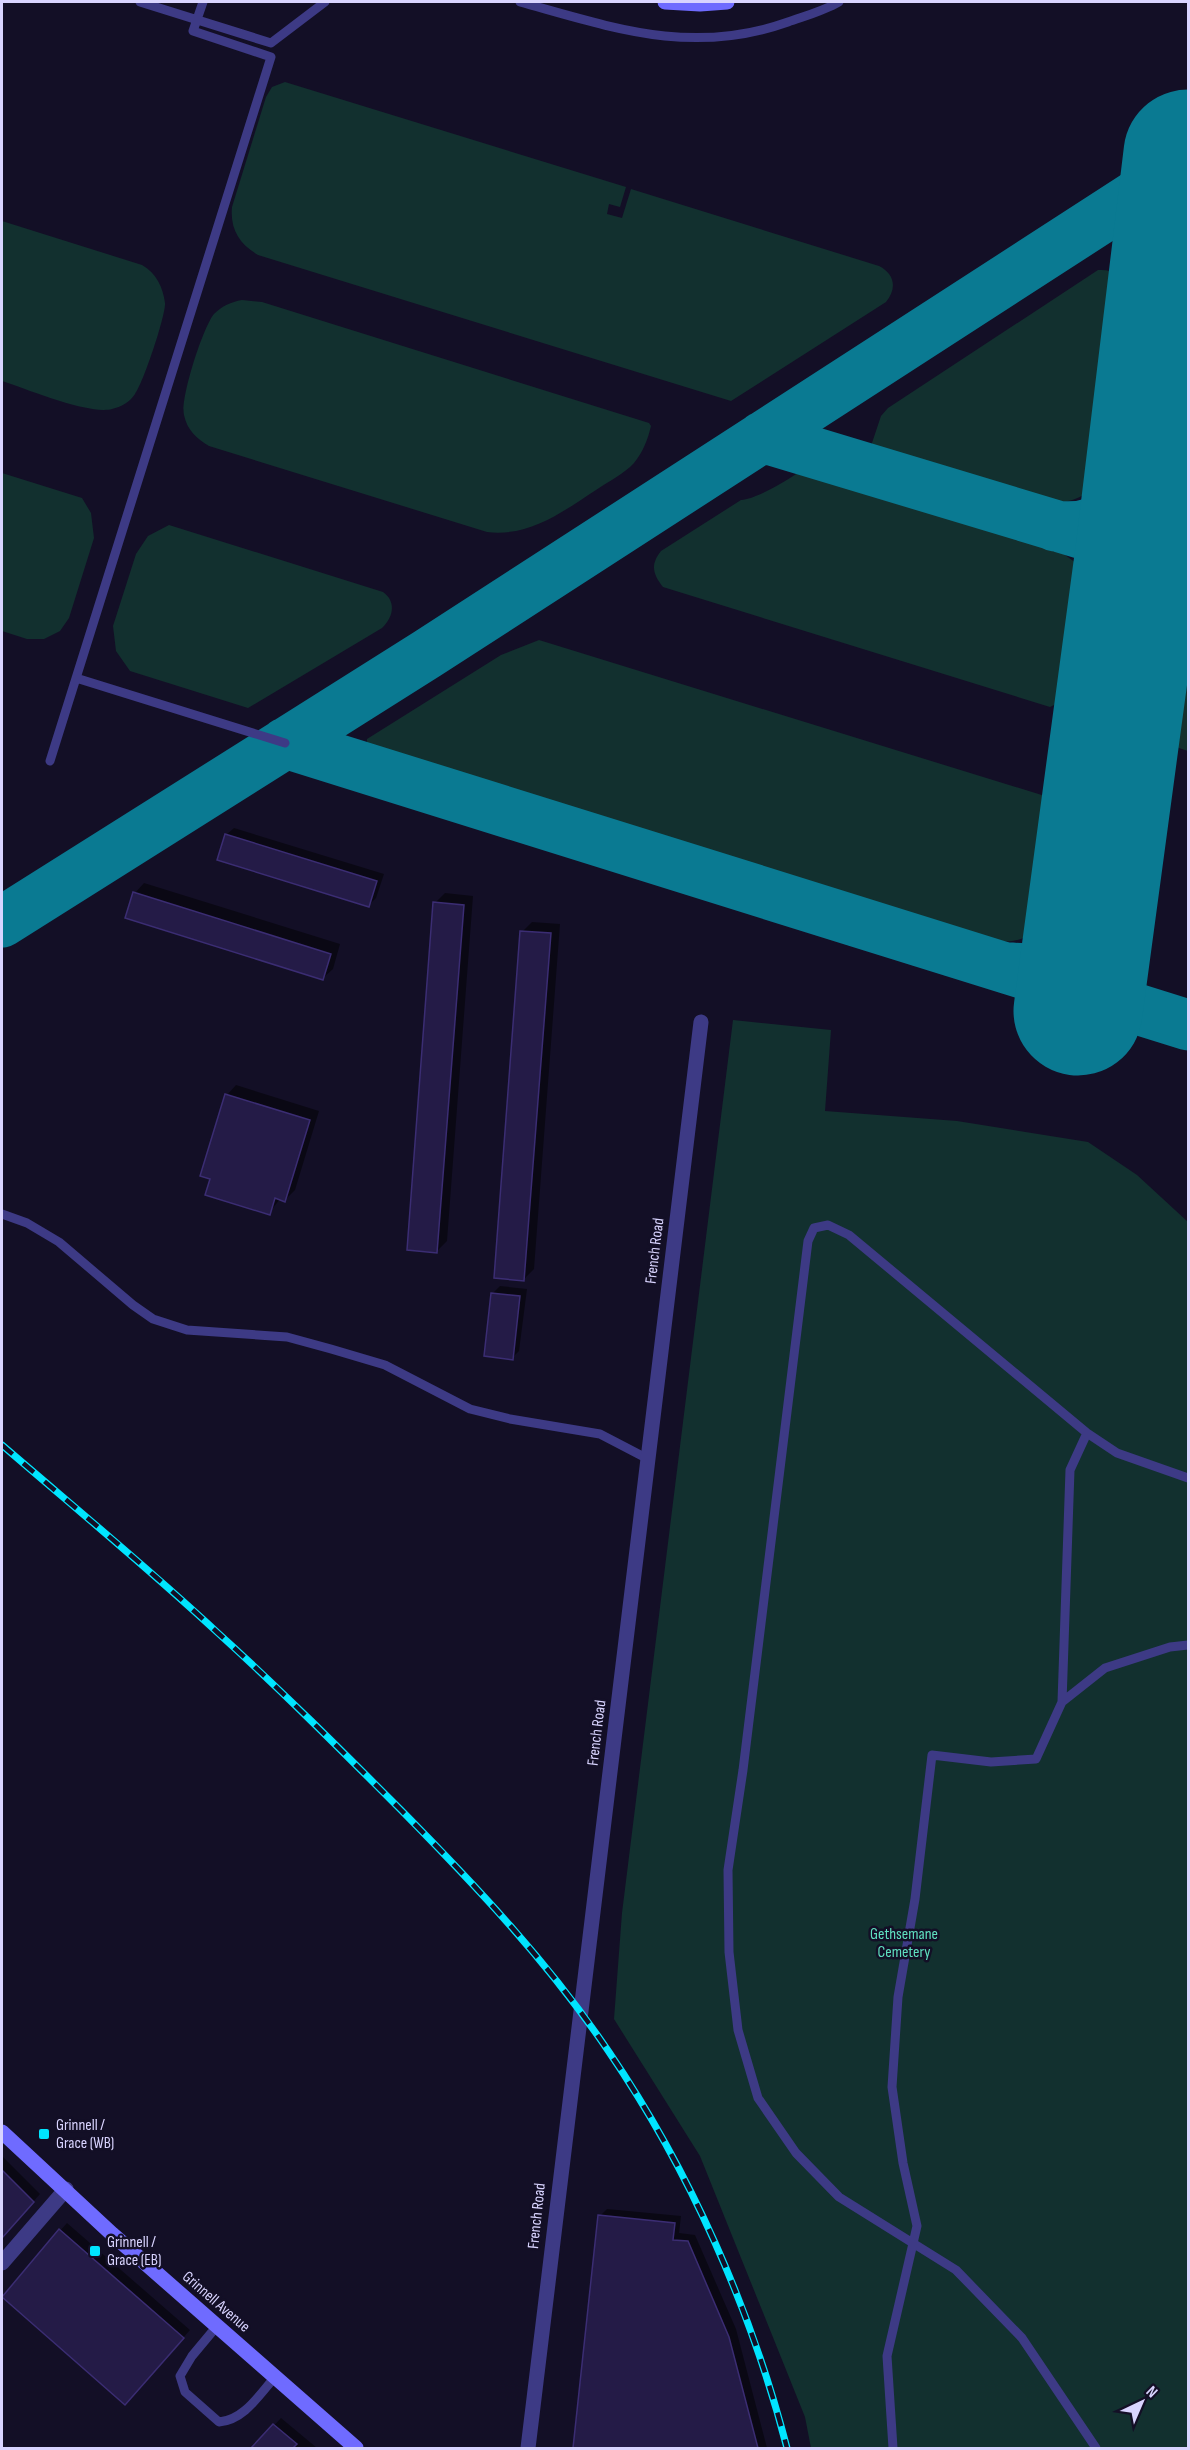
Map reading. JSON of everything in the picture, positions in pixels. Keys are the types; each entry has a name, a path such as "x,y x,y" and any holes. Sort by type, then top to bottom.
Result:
{"street":[{"path":"665,2 700,4 727,2"},
{"name":"French Road","path":"528,2448 574,2043 599,1865 700,1022"},
{"name":"Grinnell Avenue","path":"2,2132 112,2234 356,2448"},
{"path":"2,2262 66,2189"}],"lane":[{"path":"140,2 270,43 325,2"},
{"path":"50,761 271,57 193,32 203,2"},
{"path":"520,2 617,29 649,36 683,38 718,38 753,33 807,16 839,2"},
{"path":"76,678 285,743"},
{"path":"2,1214 27,1223 59,1242 133,1305 153,1319 187,1330 287,1337 331,1349 385,1365 470,1408 510,1419 600,1434 648,1459"},
{"path":"1096,2448 1022,2338 956,2270 839,2198 796,2153 758,2098 738,2030 729,1952 728,1870 743,1770 808,1241 814,1228 828,1225 849,1235 1087,1433 1117,1453 1188,1478"},
{"path":"893,2448 886,2356 917,2226 903,2163 892,2087 898,1997 915,1899 932,1755 991,1762 1036,1759 1062,1702 1070,1470 1087,1433"},
{"path":"1062,1702 1105,1668 1170,1647 1188,1645"},
{"path":"217,2326 192,2356 180,2376 185,2392 219,2421 232,2421 248,2408 275,2377"}],"green space":[{"path":"285,82 626,187 620,207 609,204 607,214 622,218 631,189 879,266 891,277 892,292 886,302 731,401 258,255 237,235 234,229 232,207 266,97 272,87"},
{"path":"2,221 142,265 155,276 163,291 165,303 162,321 139,388 125,404 112,409 89,408 2,381"},
{"path":"1098,270 1115,273 1126,287 1099,473 1085,494 1062,502 1044,501 871,446 881,416 888,408"},
{"path":"242,300 262,302 649,423 651,426 648,436 643,450 626,471 545,521 517,531 503,533 487,532 209,446 187,425 184,415 185,394 193,363 209,321 220,309"},
{"path":"801,471 1061,552 1076,563 1085,585 1074,695 1050,707 663,587 654,569 655,561 661,551 741,500 763,493"},
{"path":"2,473 82,498 91,513 94,538 69,618 60,631 44,639 27,639 2,631"},
{"path":"169,525 383,592 392,604 389,619 382,628 248,708 130,671 116,651 113,626 136,554 148,536"},
{"path":"1188,618 1188,751 1176,747 1159,717 1171,637 1179,625"},
{"path":"539,640 1061,801 1048,908 1040,925 1028,936 1020,939 993,941 367,744 367,739 501,655"},
{"name":"Gethsemane Cemetery","path":"733,1020 831,1030 825,1111 957,1121 1088,1142 1137,1175 1188,1222 1188,2448 811,2448 805,2417 700,2156 614,2019 622,1913"}],"building":[{"path":"225,834 377,881 369,907 217,860"},
{"path":"133,892 331,954 323,980 125,918"},
{"path":"433,902 464,905 437,1253 407,1250"},
{"path":"520,931 551,933 524,1281 494,1278"},
{"path":"225,1094 310,1120 285,1202 275,1198 270,1215 205,1195 210,1179 200,1176"},
{"path":"491,1293 520,1296 513,1360 484,1356"},
{"path":"2,2170 34,2202 2,2238"},
{"path":"598,2215 675,2223 673,2240 688,2241 729,2337 758,2448 573,2448"},
{"path":"59,2229 184,2338 125,2405 2,2297"},
{"path":"273,2424 297,2444 293,2448 251,2448"}],"taxiway":[{"path":"2,922 427,654 1188,162"},
{"path":"762,437 1140,551 1188,568"},
{"path":"1055,526 1075,527 1092,524 1119,508 1139,483 1153,450"},
{"path":"285,743 1188,1025"},
{"path":"1011,968 1024,969 1055,964 1072,954 1088,935"}],"runway":[{"path":"1078,1011 1140,551 1188,154"}],"railway":[{"path":"2,1445 165,1585 311,1720 457,1867 562,1987 638,2097 666,2145 715,2242 755,2344 787,2448"}],"place":[{"name":"Grinnell / Grace (WB)","path":"44,2134"},
{"name":"Grinnell / Grace (EB)","path":"95,2251"}]}
